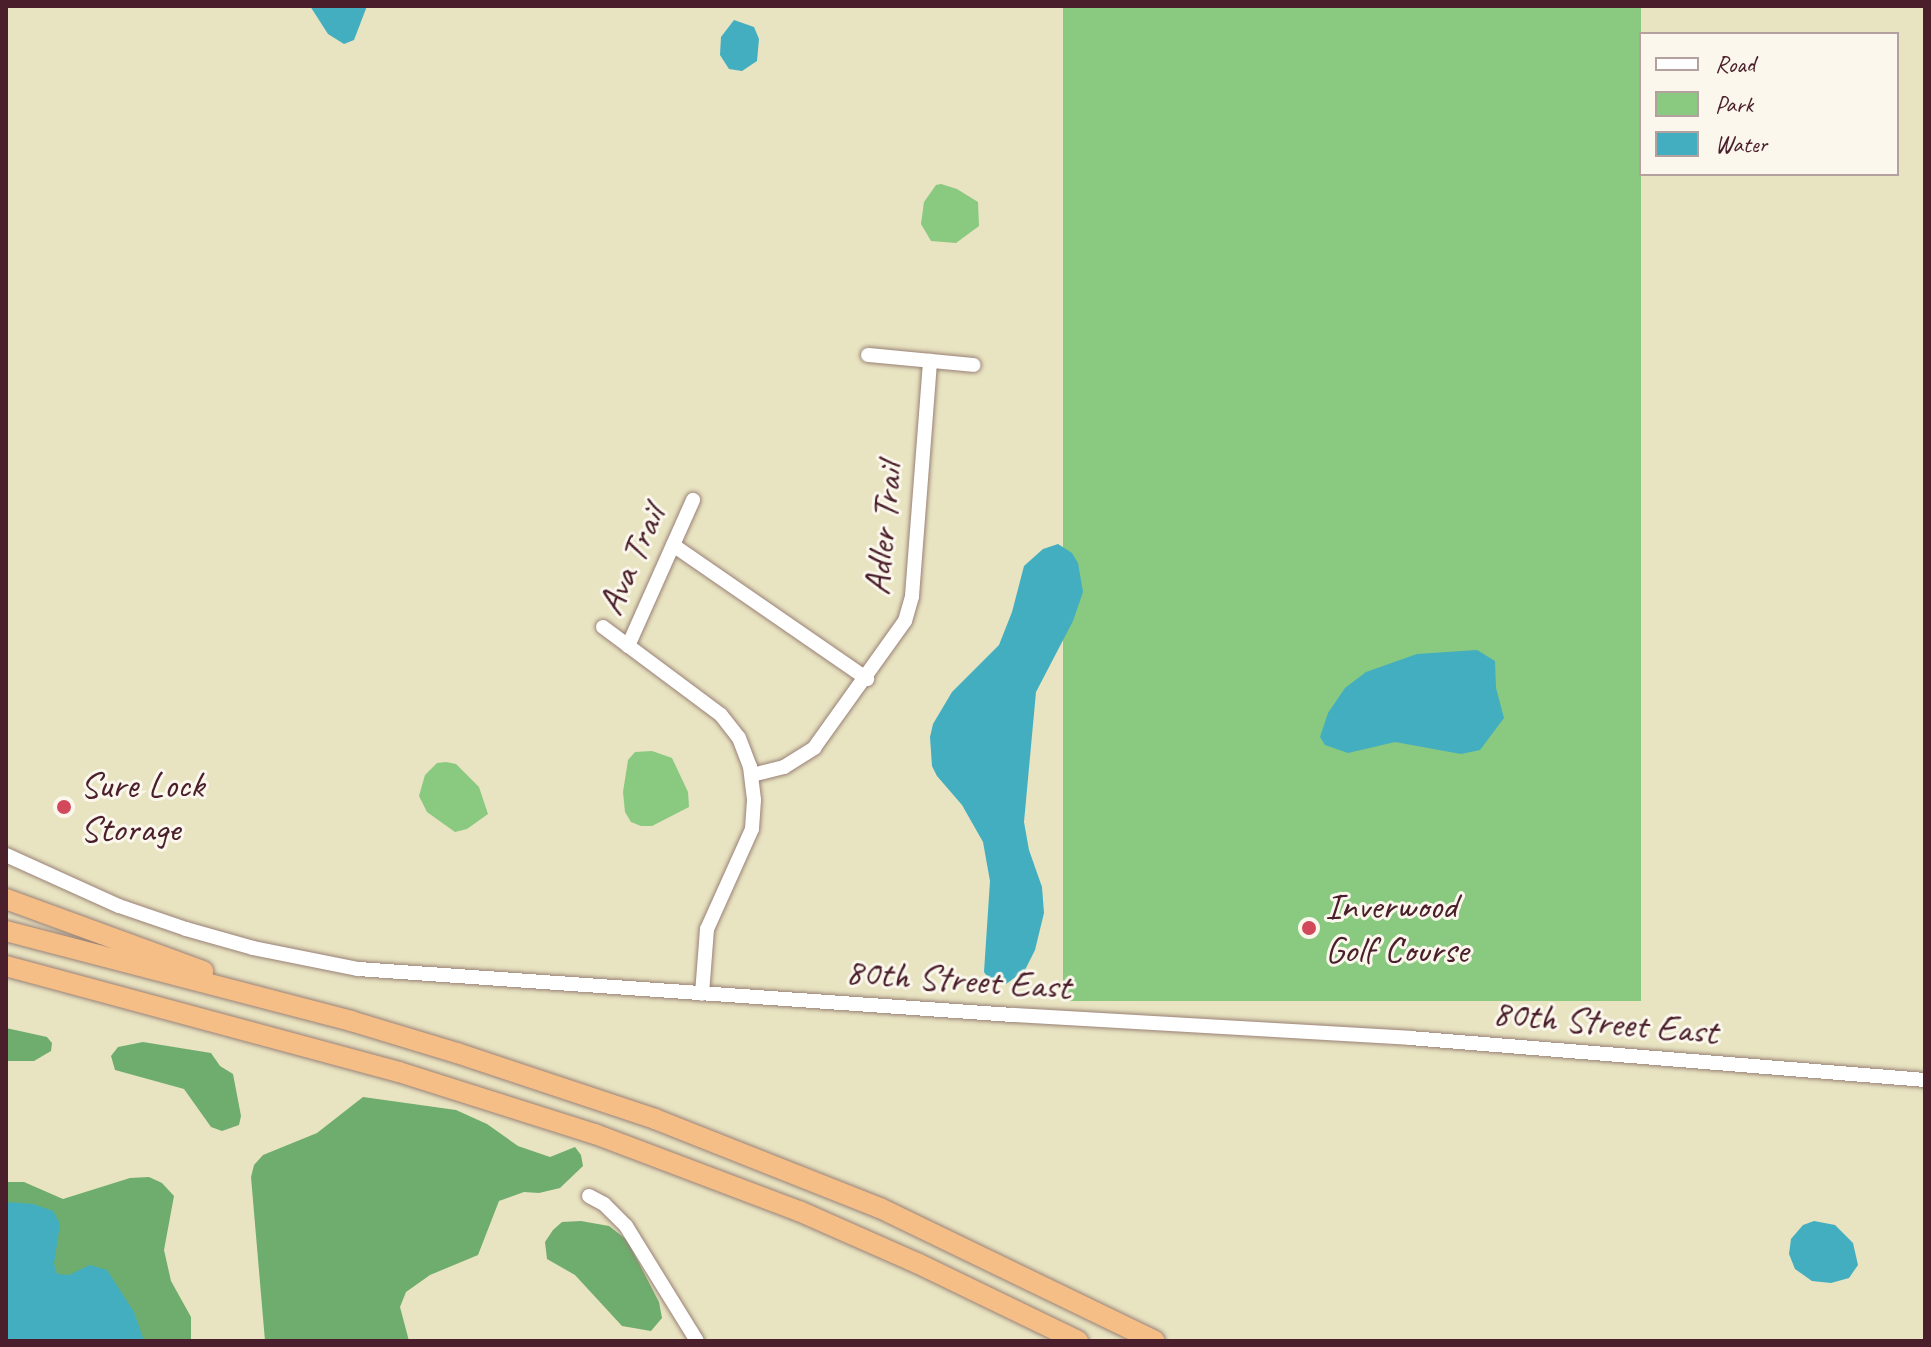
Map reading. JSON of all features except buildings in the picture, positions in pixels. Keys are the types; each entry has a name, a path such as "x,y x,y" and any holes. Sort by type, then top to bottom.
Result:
{"highway":[{"path":"6,899 351,1021 581,1093 822,1184 996,1262 1155,1341"},
{"path":"6,931 351,1021"},
{"path":"6,966 333,1053 527,1111 727,1182 917,1263 1078,1341"},
{"path":"6,981 109,999 333,1053"}],"street":[{"path":"868,355 974,365"},
{"name":"Adler Trail","path":"752,775 784,767 814,748 867,679 905,621 910,605 930,361"},
{"name":"Ava Trail","path":"628,646 693,500"},
{"path":"673,545 867,679"},
{"path":"603,627 721,715 739,738 752,775 752,829 709,920 702,994"},
{"name":"80th Street East","path":"6,855 152,918 218,939 311,961 392,972 1402,1038 1925,1080"},
{"path":"589,1196 604,1204 626,1226 697,1341"}],"green space":[{"path":"1063,6 1641,6 1641,1001 1063,1001"},
{"path":"936,185 957,189 978,202 979,226 956,243 931,241 921,224 924,202"},
{"path":"652,751 672,758 688,792 689,807 652,826 641,826 631,822 625,812 623,792 628,760 635,752"},
{"path":"437,763 456,764 479,787 488,814 467,829 455,832 427,812 419,796 425,775"},
{"path":"6,1028 47,1037 52,1043 51,1051 34,1061 6,1061"},
{"path":"143,1042 211,1053 220,1066 233,1074 241,1116 239,1125 222,1131 211,1127 184,1089 115,1070 111,1056 118,1047"},
{"path":"363,1097 456,1110 487,1124 518,1146 550,1157 575,1147 581,1155 583,1166 560,1188 539,1193 524,1192 499,1201 478,1255 430,1275 406,1292 400,1307 409,1341 265,1341 251,1177 254,1165 263,1155 317,1133"},
{"path":"149,1177 162,1183 174,1196 164,1250 171,1281 191,1317 191,1341 6,1341 6,1182 24,1182 63,1199 130,1178"},
{"path":"581,1221 609,1226 627,1240 659,1302 662,1318 651,1331 622,1326 575,1275 547,1259 545,1242 553,1230 562,1222"}],"water":[{"path":"310,6 367,6 354,40 344,44 328,34"},
{"path":"734,20 754,27 759,39 757,61 742,71 729,69 720,55 721,37"},
{"path":"1058,544 1072,553 1078,563 1083,592 1073,621 1036,692 1024,822 1029,850 1042,887 1044,913 1035,950 1025,970 1006,984 993,984 984,972 990,881 983,842 962,805 937,776 932,766 930,737 933,724 952,692 999,645 1012,612 1024,566 1043,549"},
{"path":"1477,650 1495,661 1496,688 1504,718 1480,750 1461,754 1395,742 1348,753 1325,745 1320,737 1328,713 1345,688 1366,672 1417,654"},
{"path":"6,1202 33,1204 53,1211 60,1224 54,1264 57,1274 69,1275 90,1265 107,1270 134,1312 144,1341 6,1341"},
{"path":"1814,1221 1835,1225 1853,1243 1858,1265 1849,1278 1831,1283 1812,1281 1795,1269 1789,1254 1791,1239 1803,1225"}],"place":[{"name":"Sure Lock Storage","path":"64,807"},
{"name":"Inverwood Golf Course","path":"1309,928"}]}
